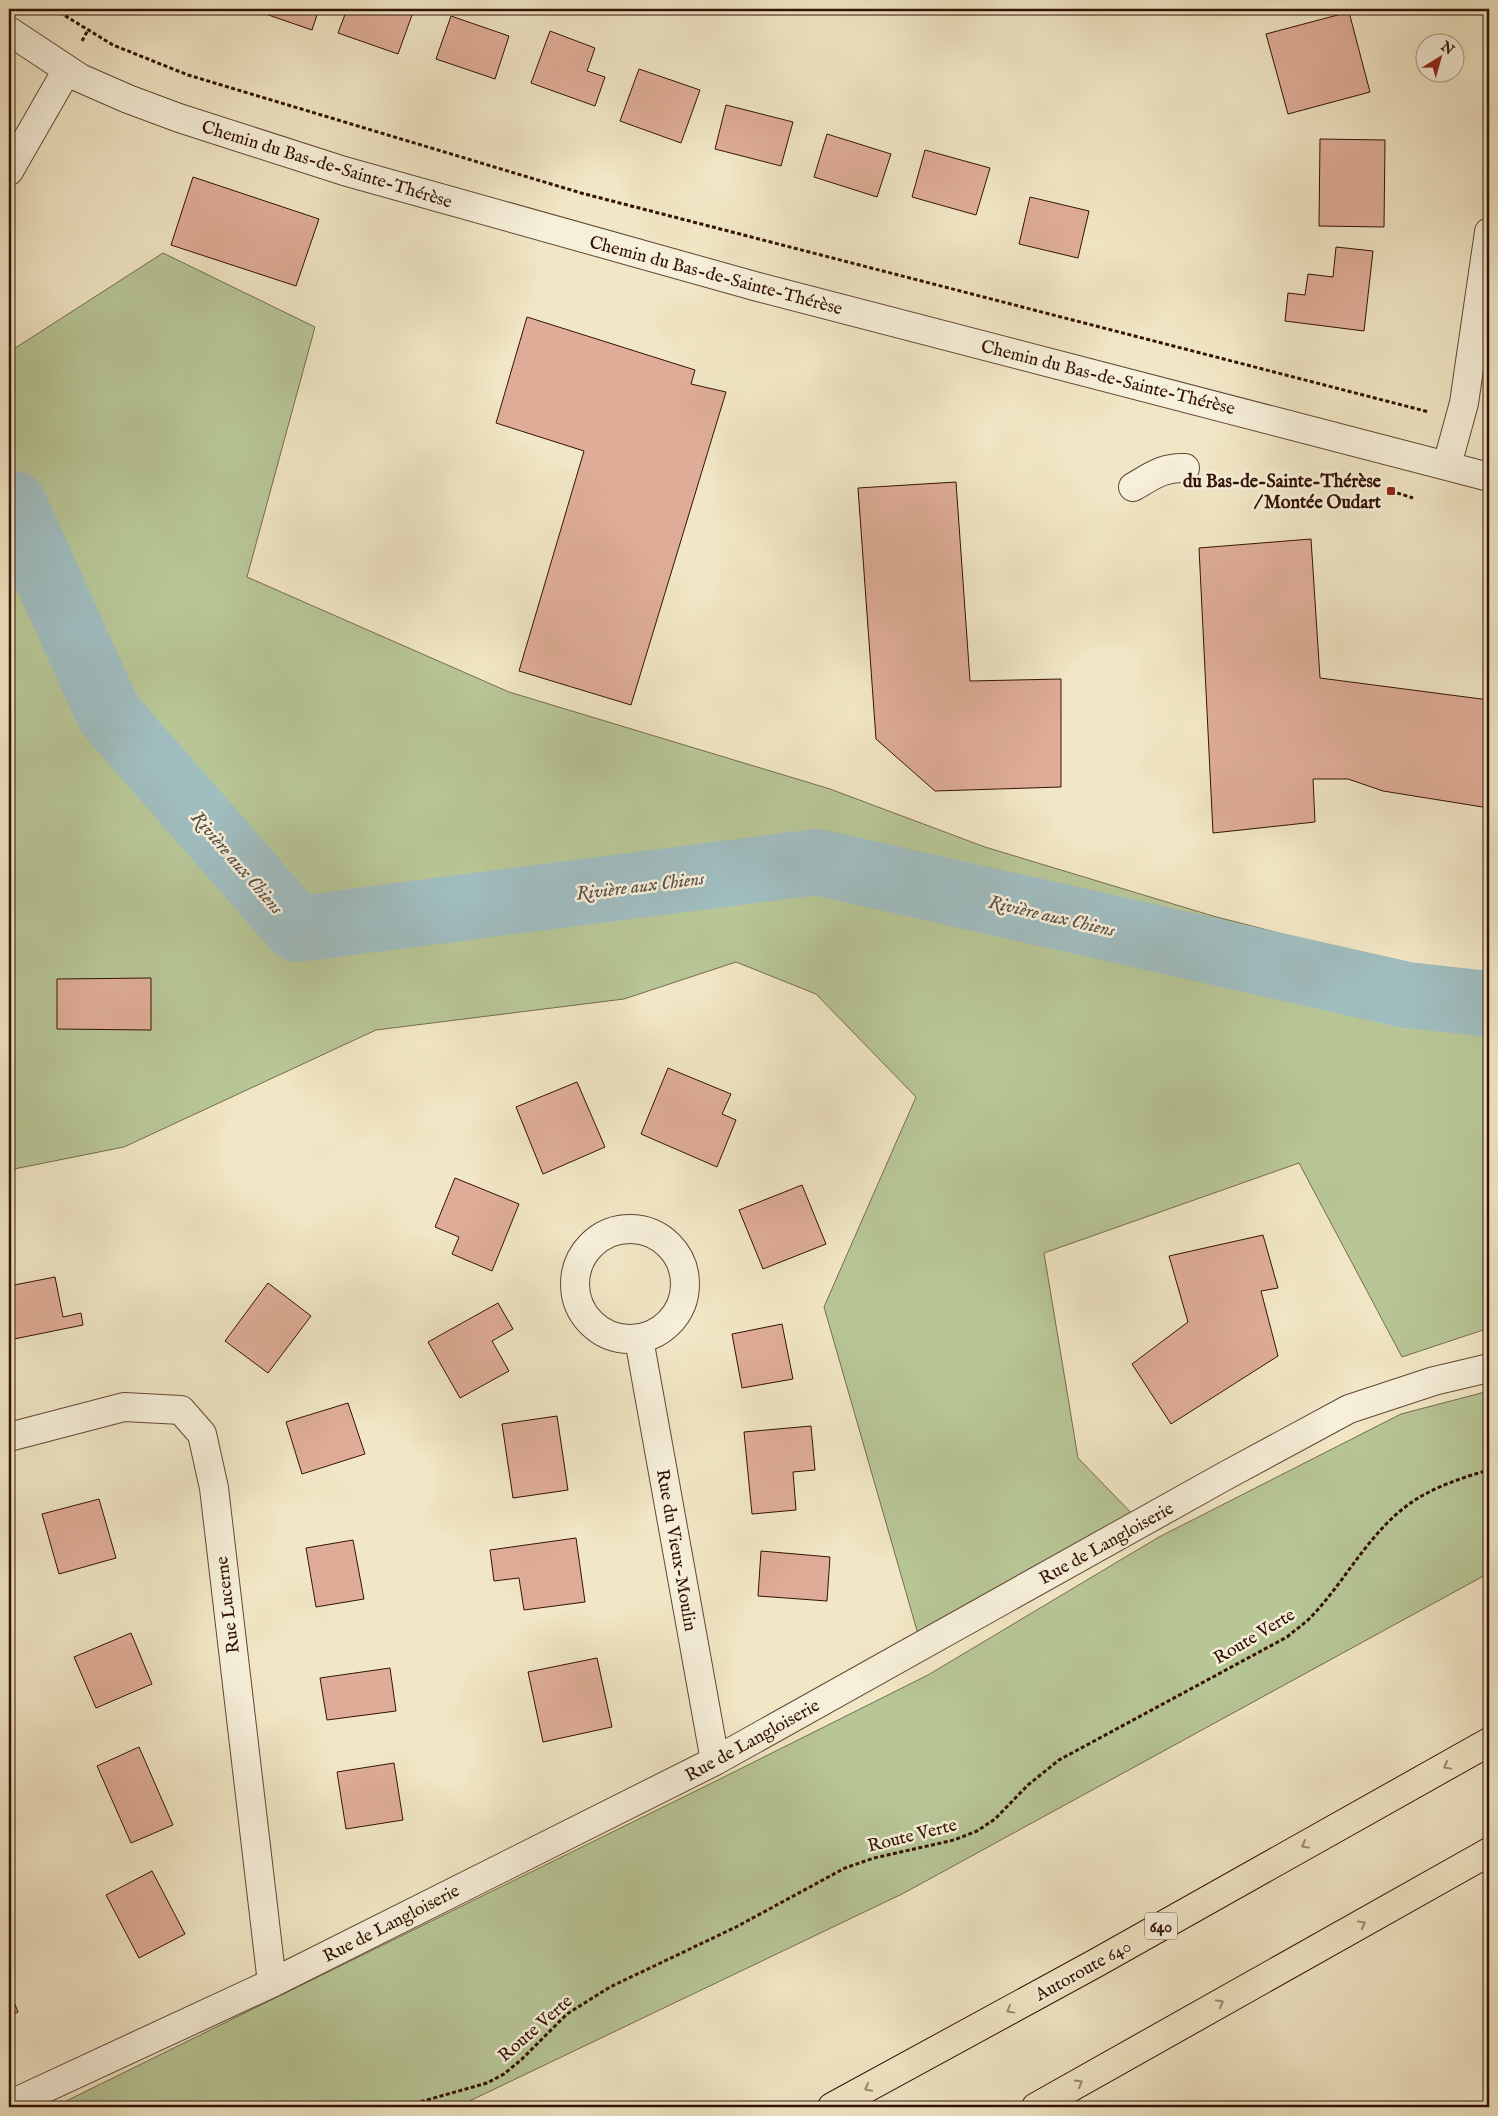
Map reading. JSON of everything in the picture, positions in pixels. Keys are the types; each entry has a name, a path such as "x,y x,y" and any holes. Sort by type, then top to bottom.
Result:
{"highway":[{"name":"Autoroute 640","path":"832,2107 1096,1963 1489,1742"},
{"path":"1036,2107 1489,1852"}],"street":[{"name":"Chemin du Bas-de-Sainte-Thérèse","path":"9,32 67,70 88,81 161,112 281,152 418,193 758,287 1489,477"},
{"path":"9,171 67,70"},
{"path":"1447,465 1464,402 1489,232"},
{"path":"1133,486 1163,469 1171,467 1185,468"},
{"path":"634,1229 651,1233 667,1242 678,1256 685,1273 686,1291 681,1308 676,1316 671,1323 656,1334 639,1340 620,1339 603,1333 588,1321 578,1305 574,1287 576,1268 585,1251 598,1238 615,1230 634,1229"},
{"name":"Rue du Vieux-Moulin","path":"639,1340 715,1762"},
{"name":"Rue de Langloiserie","path":"9,2106 272,1983 715,1762 1225,1476 1349,1409 1434,1381 1489,1368"},
{"name":"Rue Lucerne","path":"9,1437 124,1407 181,1410 202,1434 214,1488 272,1983"}],"path":[{"path":"54,9 132,54 188,75 581,194 1408,406"},
{"path":"1391,491 1413,498"},
{"name":"Route Verte","path":"402,2107 487,2083 504,2074 522,2059 567,2014 610,1987 736,1927 845,1868 874,1858 954,1840 977,1831 995,1819 1028,1785 1059,1760 1287,1637 1308,1620 1372,1539 1397,1514 1414,1500 1438,1487 1489,1470"}],"green space":[{"path":"163,253 315,327 247,577 509,692 830,789 985,847 1213,916 1489,987 1489,1328 1402,1357 1299,1163 1044,1253 1078,1458 1144,1526 922,1648 824,1307 916,1097 816,994 736,962 624,999 376,1030 124,1147 9,1170 9,352"},
{"path":"1489,1391 1489,1573 904,1893 457,2107 54,2107 928,1675 1159,1537 1401,1414"}],"building":[{"path":"251,9 319,9 312,30"},
{"path":"347,9 392,9 412,15 398,54 338,33"},
{"path":"1349,12 1370,92 1288,114 1266,34"},
{"path":"451,16 509,36 495,79 436,59"},
{"path":"550,31 595,48 587,71 605,77 595,106 531,83"},
{"path":"639,69 700,90 681,143 620,121"},
{"path":"726,105 793,122 781,166 715,149"},
{"path":"827,134 891,154 877,197 814,177"},
{"path":"1320,139 1385,140 1384,227 1319,226"},
{"path":"925,150 990,168 976,215 912,197"},
{"path":"193,177 319,219 296,286 171,245"},
{"path":"1030,197 1089,211 1078,258 1019,244"},
{"path":"1336,247 1373,251 1364,331 1285,321 1288,293 1305,295 1308,274 1333,277"},
{"path":"527,317 695,370 691,384 726,392 631,705 519,671 584,451 496,423"},
{"path":"956,482 970,681 1061,679 1061,787 935,791 876,739 858,488"},
{"path":"1311,539 1320,678 1489,700 1489,808 1383,791 1348,779 1313,779 1315,822 1213,833 1199,548"},
{"path":"151,978 151,1030 57,1029 57,979"},
{"path":"668,1068 731,1094 722,1114 736,1120 717,1167 641,1134"},
{"path":"577,1082 605,1147 543,1174 516,1107"},
{"path":"455,1178 519,1204 492,1271 452,1254 459,1237 435,1227"},
{"path":"802,1185 826,1244 763,1269 739,1210"},
{"path":"1263,1235 1278,1288 1261,1291 1278,1356 1171,1424 1132,1364 1188,1322 1169,1256"},
{"path":"55,1277 63,1317 81,1313 83,1325 9,1340 9,1286"},
{"path":"268,1283 311,1316 268,1373 225,1341"},
{"path":"498,1303 513,1329 492,1341 509,1371 460,1398 428,1342"},
{"path":"782,1324 793,1379 742,1388 732,1334"},
{"path":"348,1403 365,1454 302,1474 286,1422"},
{"path":"557,1416 568,1490 513,1498 502,1424"},
{"path":"811,1426 815,1470 793,1472 796,1510 752,1514 744,1432"},
{"path":"99,1499 116,1558 59,1574 42,1514"},
{"path":"576,1538 585,1602 524,1610 519,1578 494,1581 490,1550"},
{"path":"353,1540 364,1599 316,1607 306,1548"},
{"path":"761,1551 830,1557 827,1601 758,1596"},
{"path":"131,1633 152,1684 96,1708 74,1657"},
{"path":"597,1658 612,1727 543,1742 528,1672"},
{"path":"390,1668 396,1711 327,1720 320,1678"},
{"path":"139,1747 173,1825 131,1843 97,1766"},
{"path":"394,1763 403,1820 346,1829 337,1772"},
{"path":"152,1871 185,1934 139,1958 106,1895"},
{"path":"9,1989 18,2012 9,2016"}],"waterway":[{"name":"Rivière aux Chiens","path":"9,505 14,504 109,714 297,929 817,862 1407,995 1489,1004"}],"place":[{"name":"du Bas-de-Sainte-Thérèse / Montée Oudart","path":"1391,491"}]}
